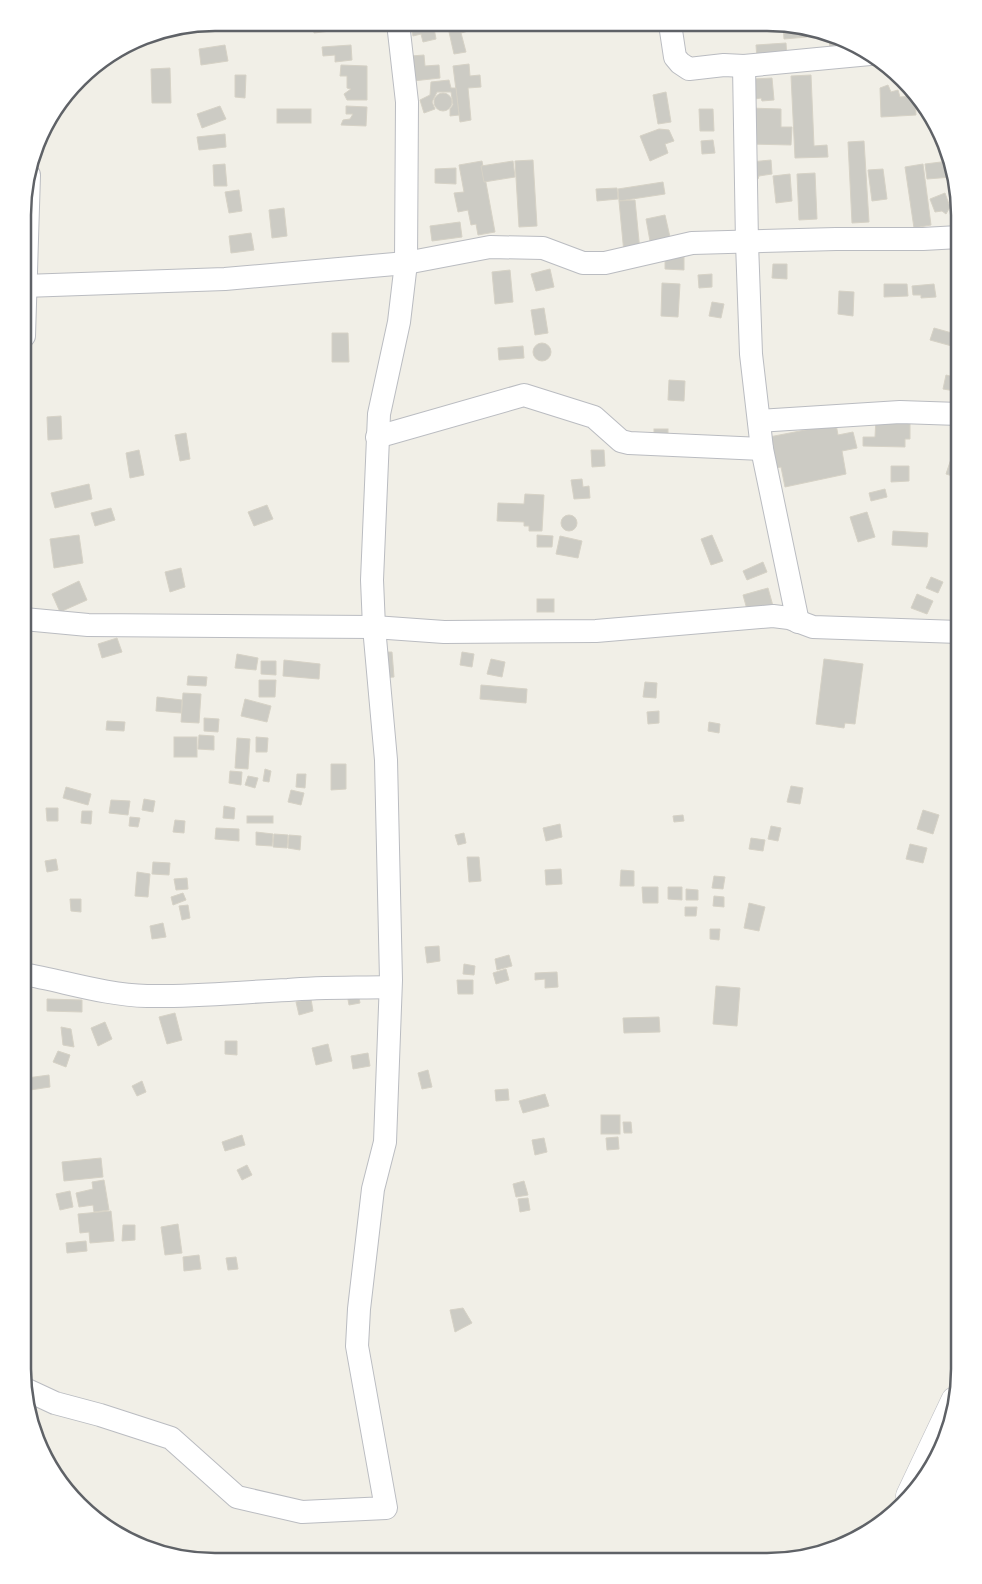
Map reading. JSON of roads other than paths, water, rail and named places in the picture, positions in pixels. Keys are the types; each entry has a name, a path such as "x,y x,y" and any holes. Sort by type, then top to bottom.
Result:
{"street":[{"path":"33,1393 55,1402 171,1438 237,1497 302,1512 386,1508 357,1346 359,1309 374,1189 385,1142 390,987 386,760 374,628 372,580 379,414 399,322 406,263 407,102 399,31"},
{"path":"671,31 675,57 688,69 724,65 744,66 858,55"},
{"path":"744,66 747,243 752,354 762,449 798,622"},
{"path":"31,286 225,279 406,263 490,247 523,246 543,248 583,263 605,263 692,243 951,237"},
{"path":"377,437 524,395 594,417 621,440 629,443 762,449"},
{"path":"759,421 900,412 951,414"},
{"path":"31,620 88,624 374,628 444,632 596,631 773,616 789,618 812,627 951,632"},
{"path":"31,975 94,989 145,996 390,987"},
{"path":"930,1453 937,1439"}]}
